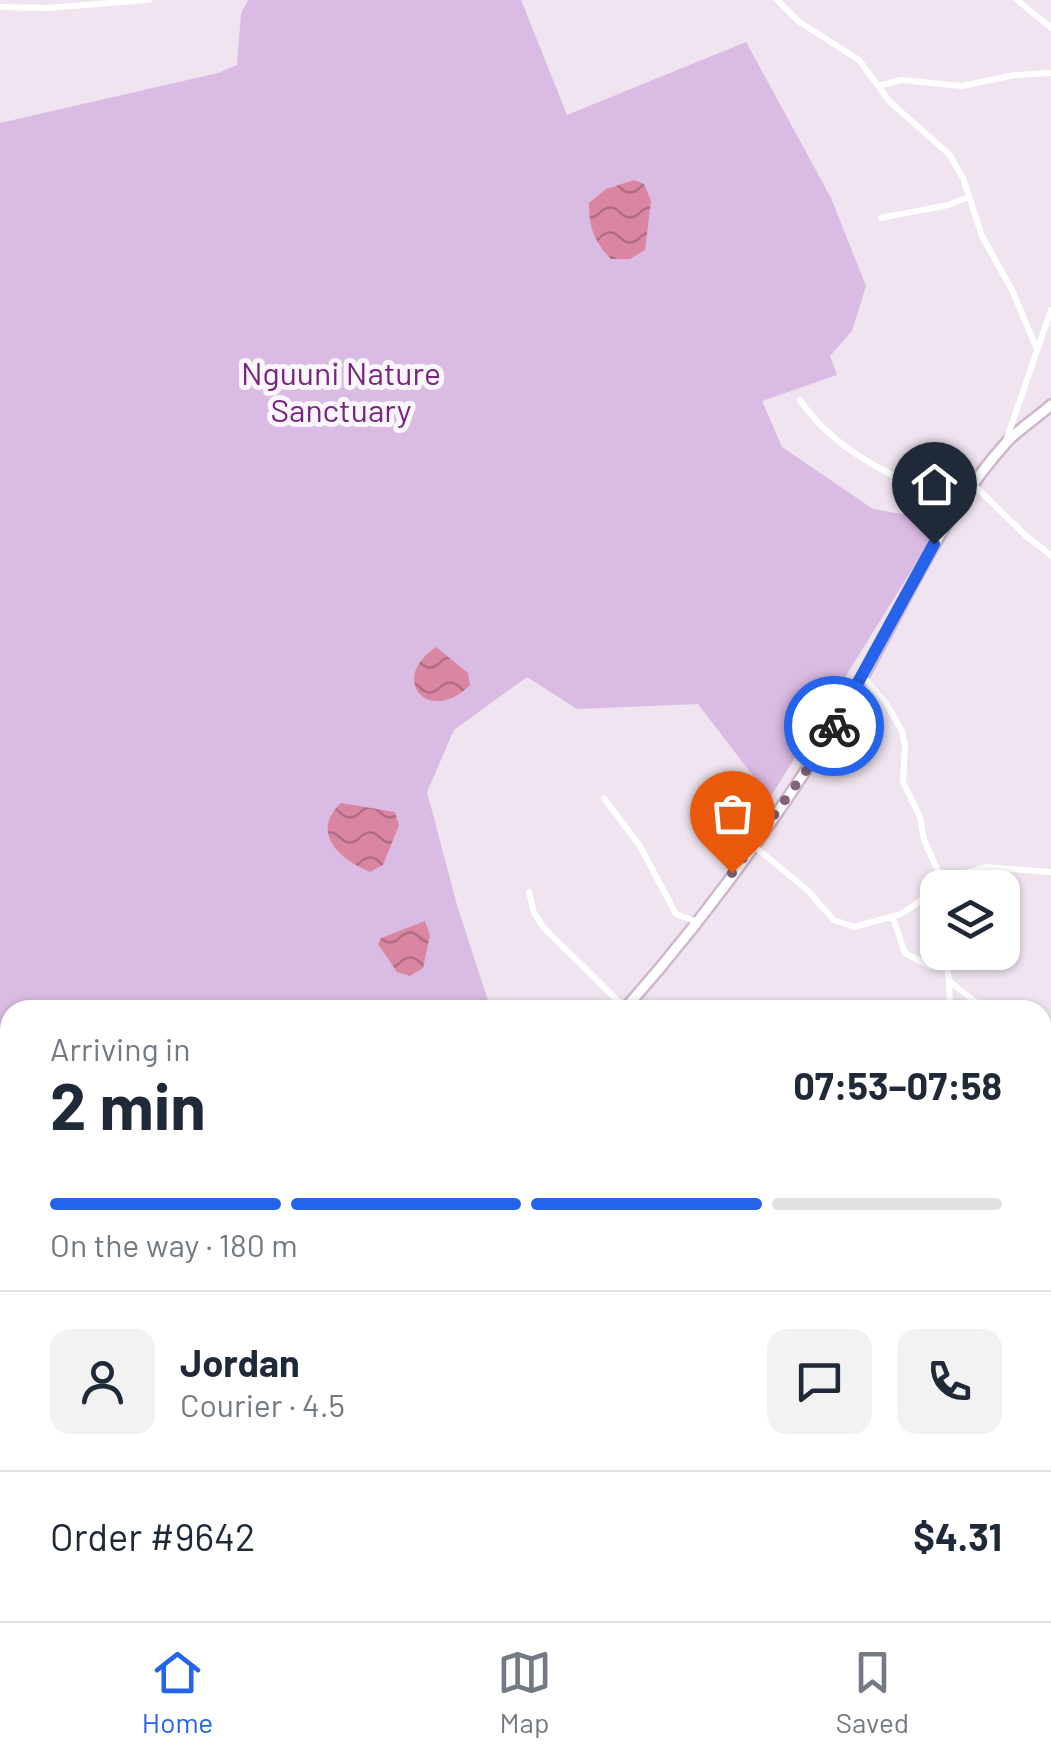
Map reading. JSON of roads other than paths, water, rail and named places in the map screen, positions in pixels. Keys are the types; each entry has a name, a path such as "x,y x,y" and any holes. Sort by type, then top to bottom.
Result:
{"main road":[{"path":"632,1000 806,771 864,676 934,544 973,484 1007,440 1051,405"}],"street":[{"path":"0,7 149,0"},
{"path":"777,0 798,21 860,60 896,109 949,154 963,178 982,236 1009,284 1036,348"},
{"path":"1017,0 1051,28"},
{"path":"1038,17 1051,12"},
{"path":"878,86 901,80 962,86 1014,74 1051,72"},
{"path":"882,218 969,197"},
{"path":"1007,440 1051,310"},
{"path":"800,400 824,430 880,470 960,506"},
{"path":"973,484 1051,555"},
{"path":"864,676 902,731 903,782 920,818 936,870"},
{"path":"604,798 640,846 676,914 695,921"},
{"path":"753,845 842,925 854,927 893,918 920,901"},
{"path":"978,870 984,867 1051,872"},
{"path":"529,892 534,913 544,928 616,1000"},
{"path":"893,918 906,953 920,961"},
{"path":"947,970 950,1000"},
{"path":"950,982 973,1000"}],"water":[{"path":"634,180 644,184 651,201 645,250 630,259 611,259 594,234 589,203 606,189"},
{"path":"436,647 468,673 470,685 441,701 429,700 415,684 415,673 422,660"},
{"path":"341,803 395,812 399,825 383,865 370,872 349,860 333,844 328,825"},
{"path":"425,921 430,935 423,968 410,976 397,972 378,944 381,938"}],"park label":[{"name":"Nguuni Nature Sanctuary","path":"341,390"}]}
